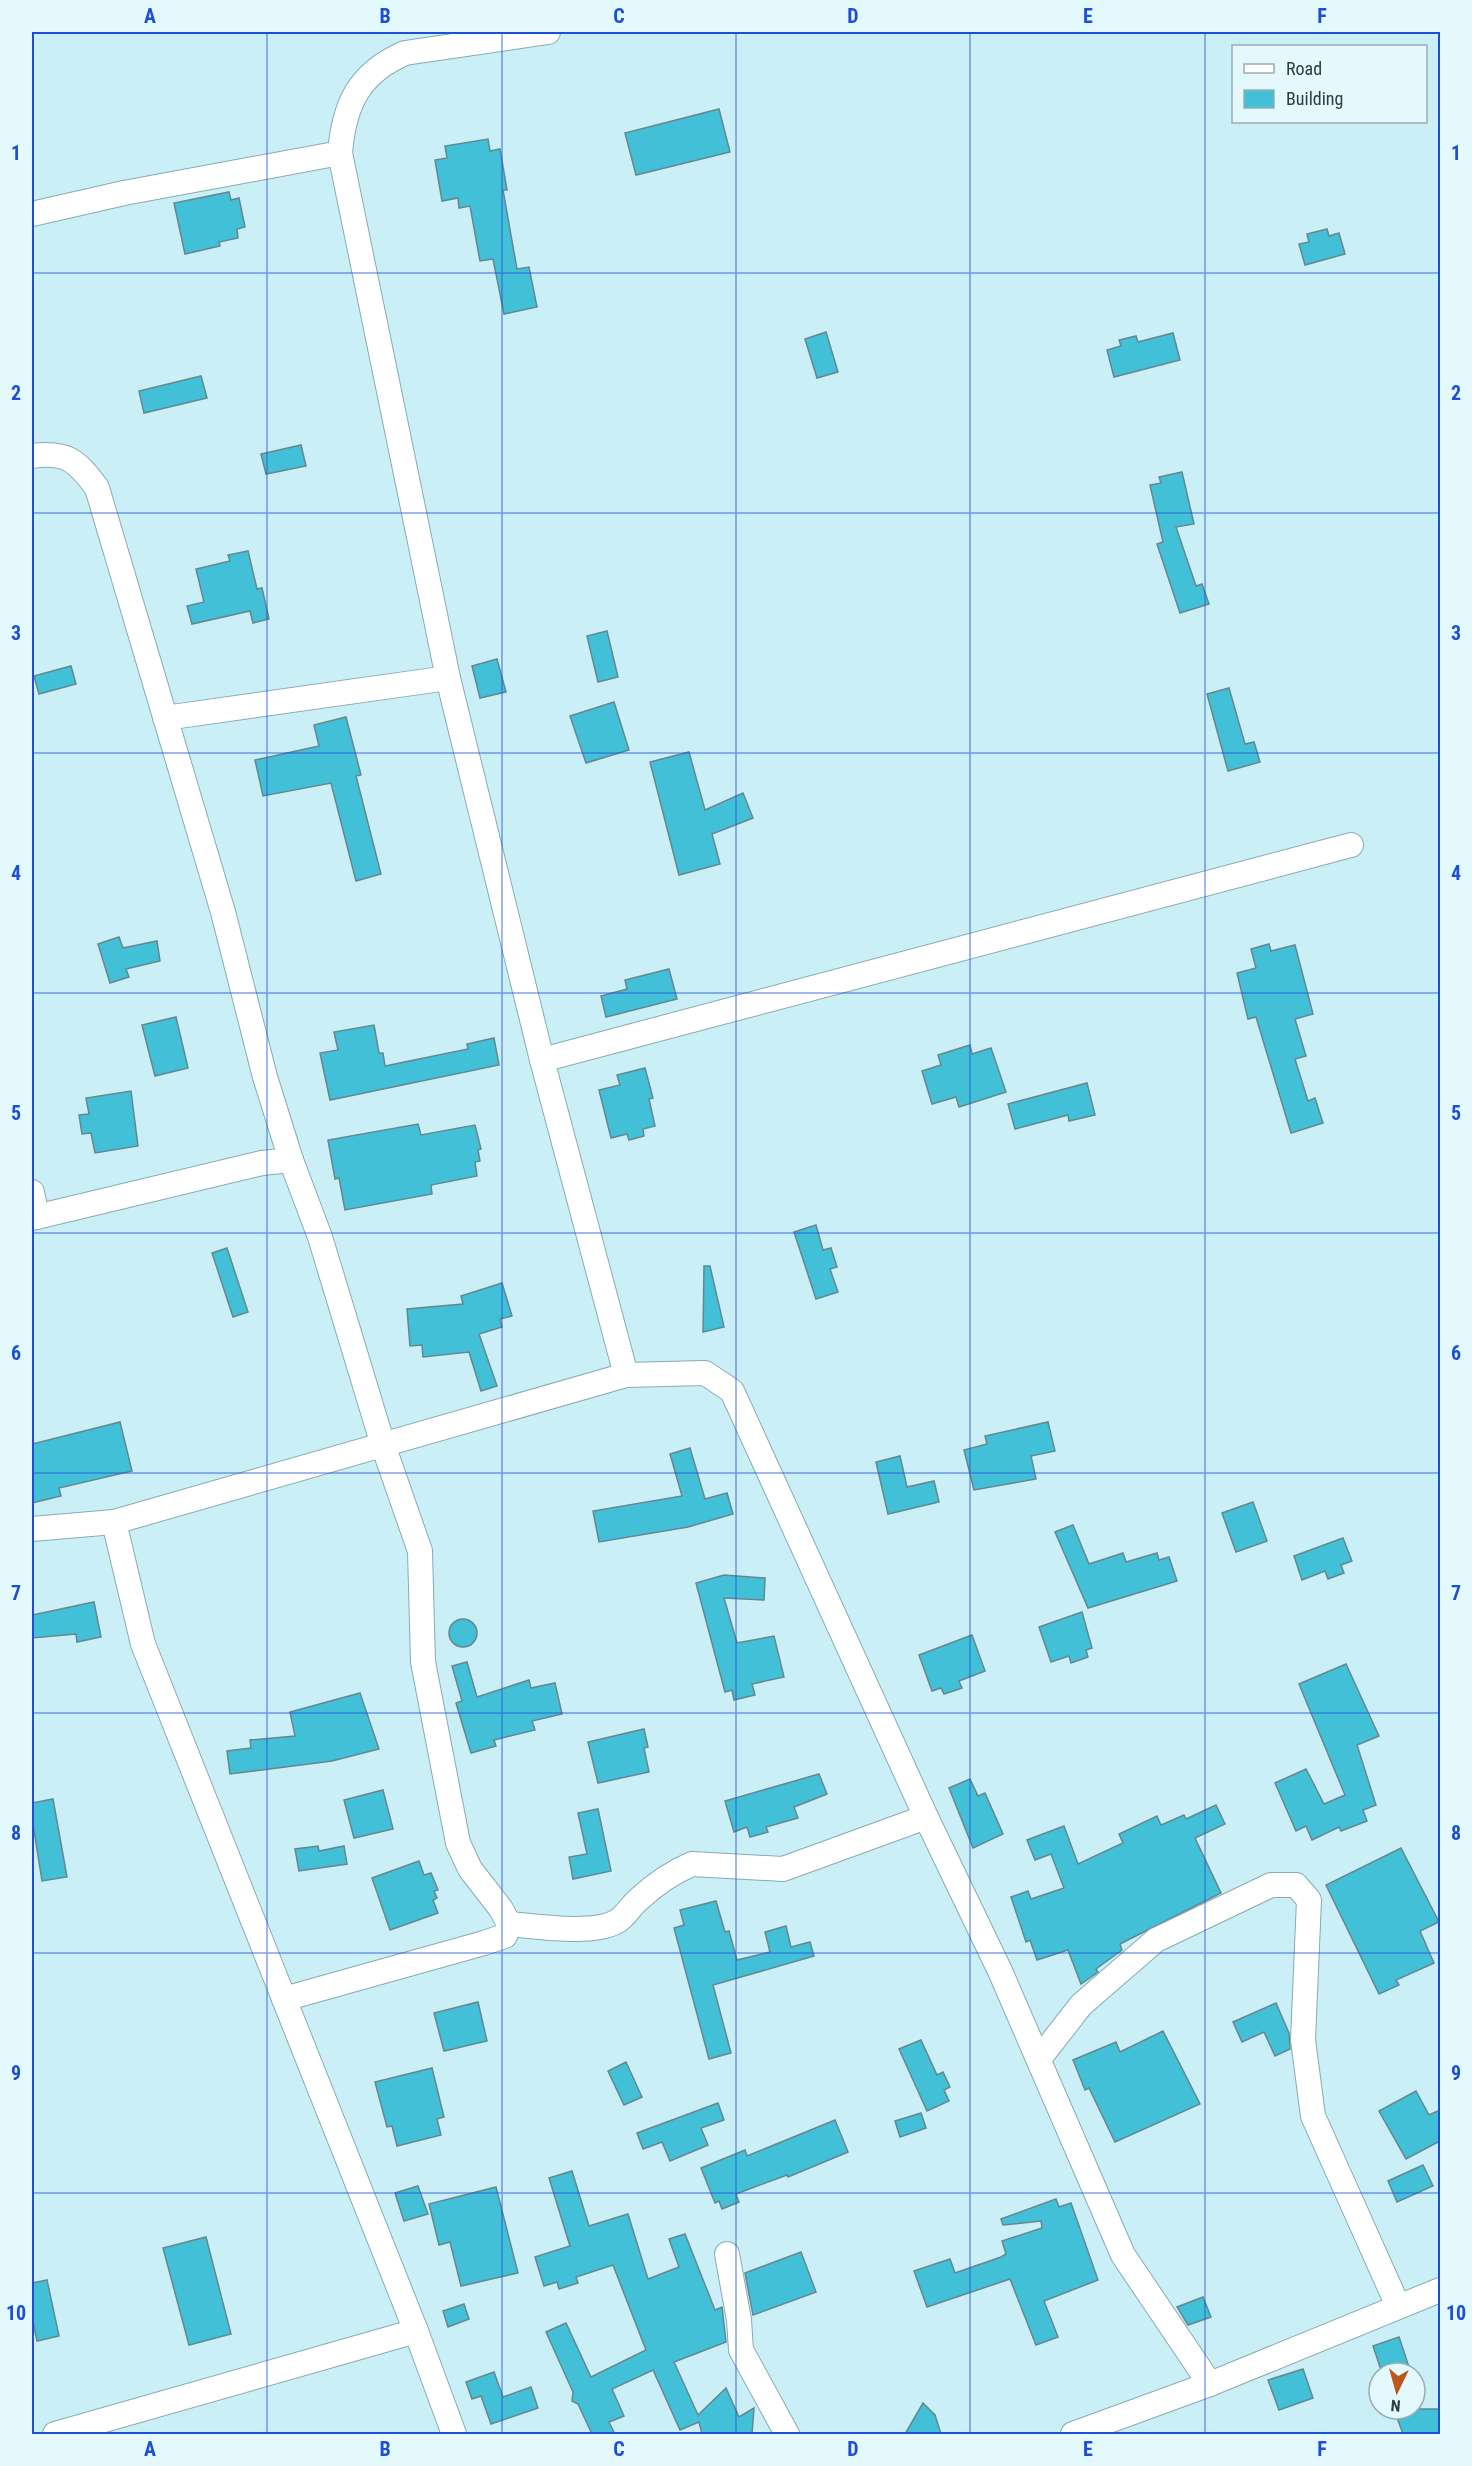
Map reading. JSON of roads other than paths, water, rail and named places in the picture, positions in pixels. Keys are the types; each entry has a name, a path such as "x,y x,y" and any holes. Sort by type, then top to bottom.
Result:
{"street":[{"path":"548,32 405,52 384,62 369,75 352,99 342,125 340,153 448,678 542,1060 626,1375"},
{"path":"32,214 124,193 340,153"},
{"path":"32,456 54,453 80,465 97,488 224,912 265,1077 291,1160 320,1237 383,1445 420,1551 423,1662 458,1843 470,1869 501,1909 508,1924 505,1936 284,1999"},
{"path":"165,717 448,678"},
{"path":"542,1060 1350,845"},
{"path":"32,1192 34,1217 262,1163 291,1160"},
{"path":"32,1529 114,1522 626,1375 705,1373 732,1391 926,1817 1000,1971 1123,2255 1210,2384"},
{"path":"114,1522 143,1644 416,2331 454,2434"},
{"path":"508,1924 588,1929 607,1926 618,1921 639,1899 672,1875 692,1864 783,1869 926,1817"},
{"path":"1039,2059 1081,2006 1156,1940 1271,1885 1296,1885 1309,1899 1303,2040 1313,2116 1398,2306"},
{"path":"727,2254 739,2320 741,2350 787,2434"},
{"path":"1072,2434 1210,2384 1440,2290"},
{"path":"55,2434 416,2331"}]}
